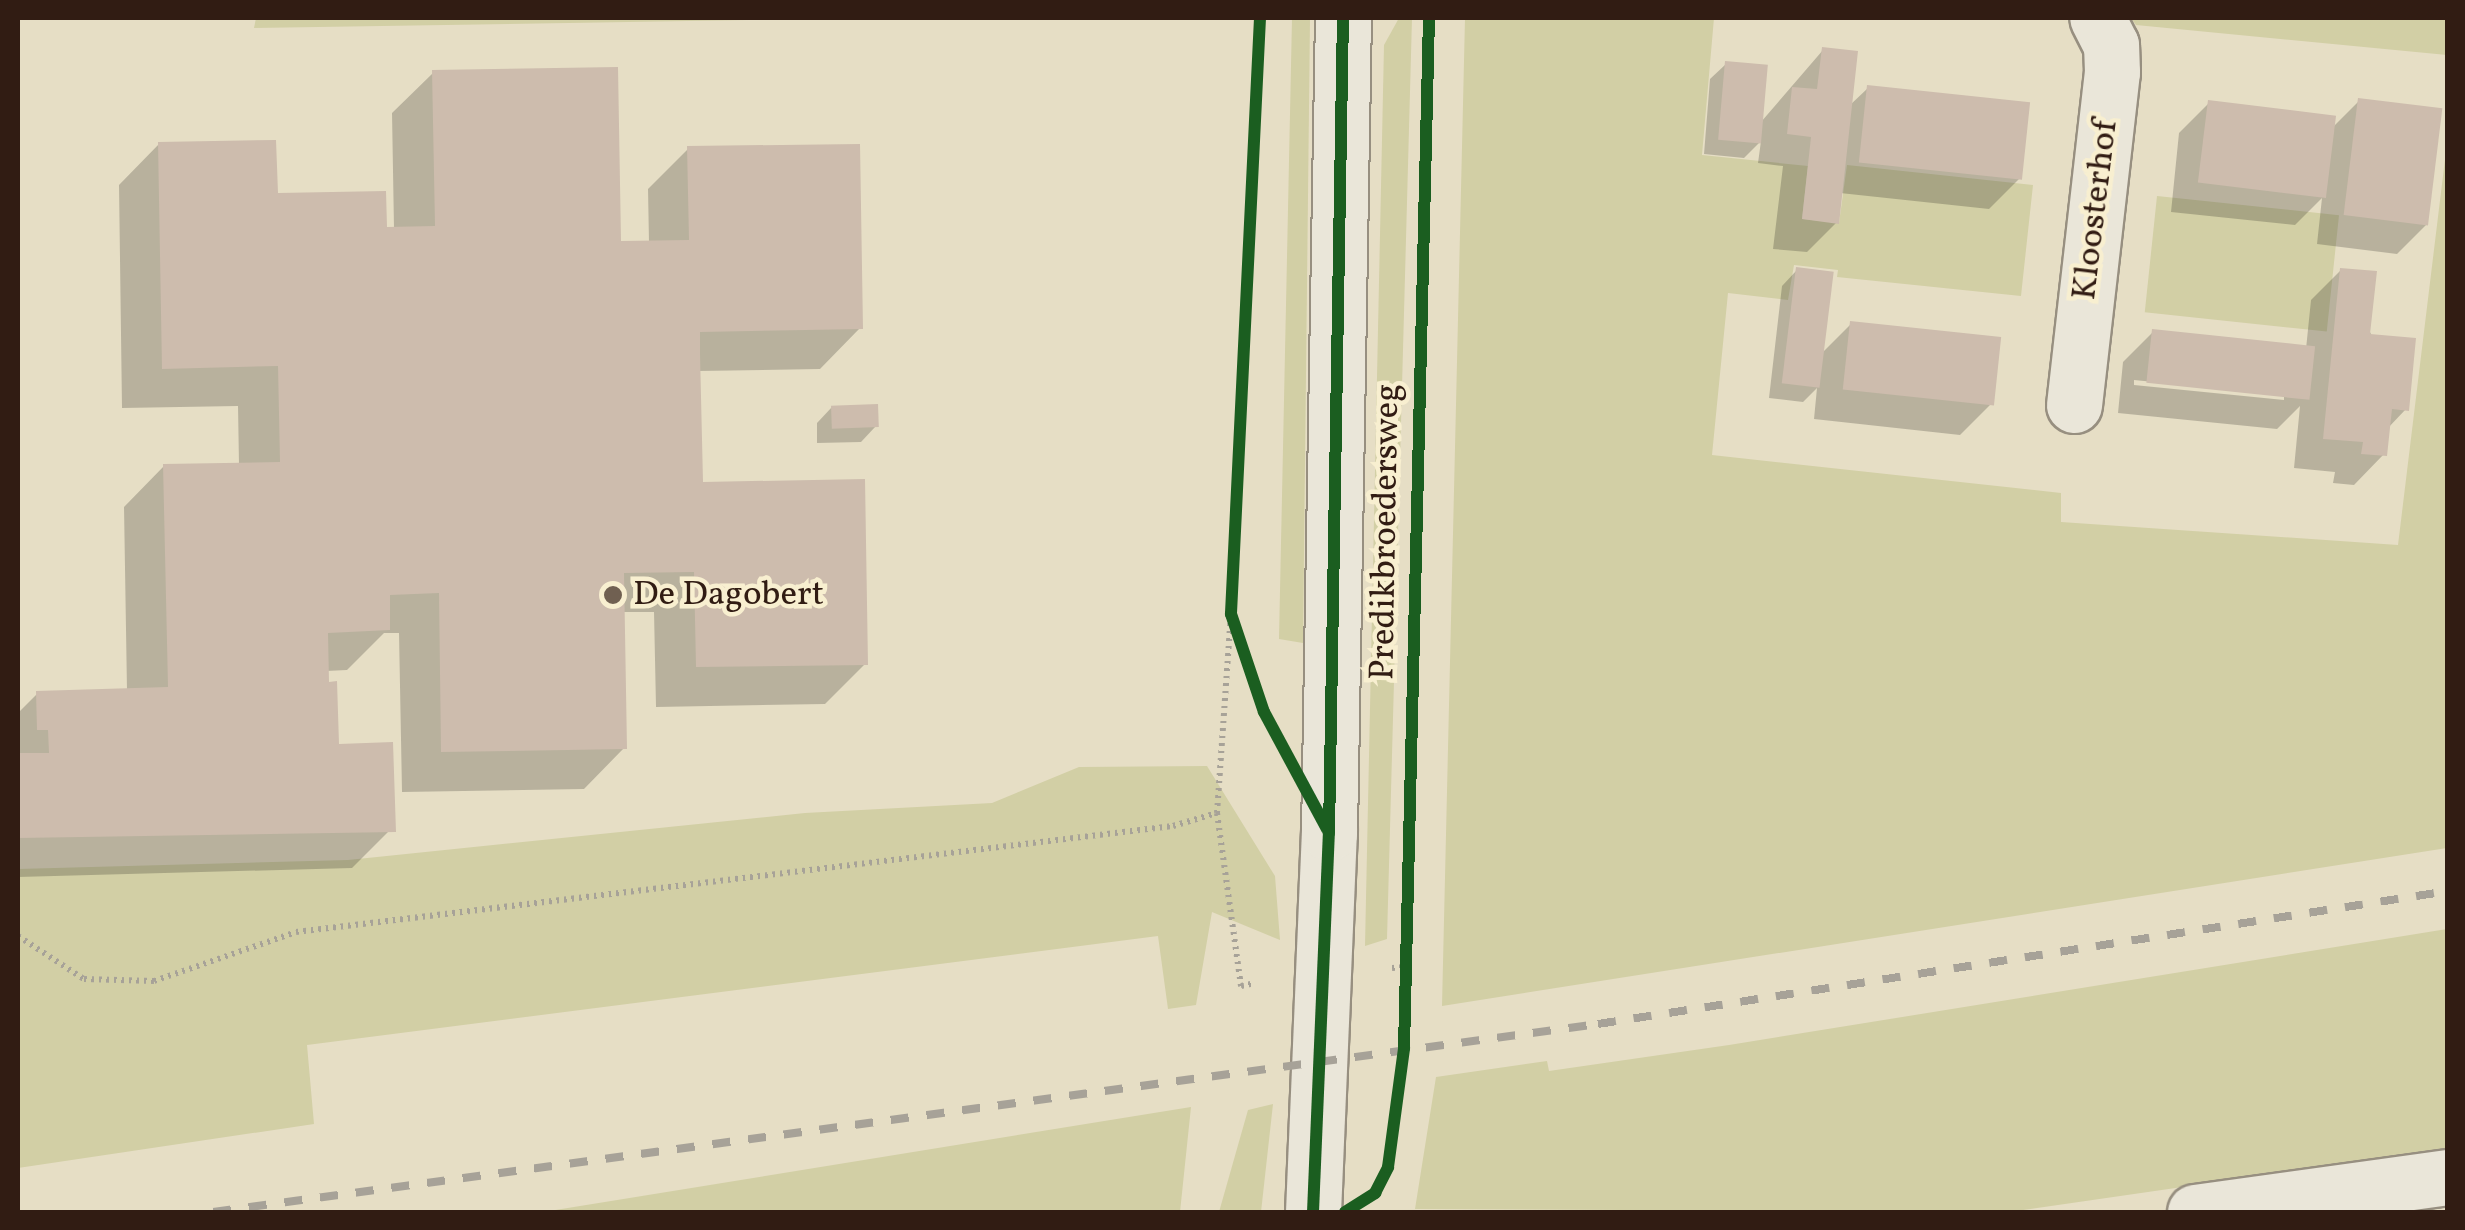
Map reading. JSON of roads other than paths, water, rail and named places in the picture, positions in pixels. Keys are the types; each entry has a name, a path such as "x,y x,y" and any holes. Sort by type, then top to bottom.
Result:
{"street":[{"name":"Predikbroedersweg","path":"1313,1212 1343,18"},
{"name":"Kloosterhof","path":"2074,406 2112,72 2111,45 2097,18"},
{"path":"2195,1212 2448,1177"}],"railway":[{"path":"213,1212 1598,1024 2448,891"}],"place":[{"name":"De Dagobert","path":"613,595"}]}
